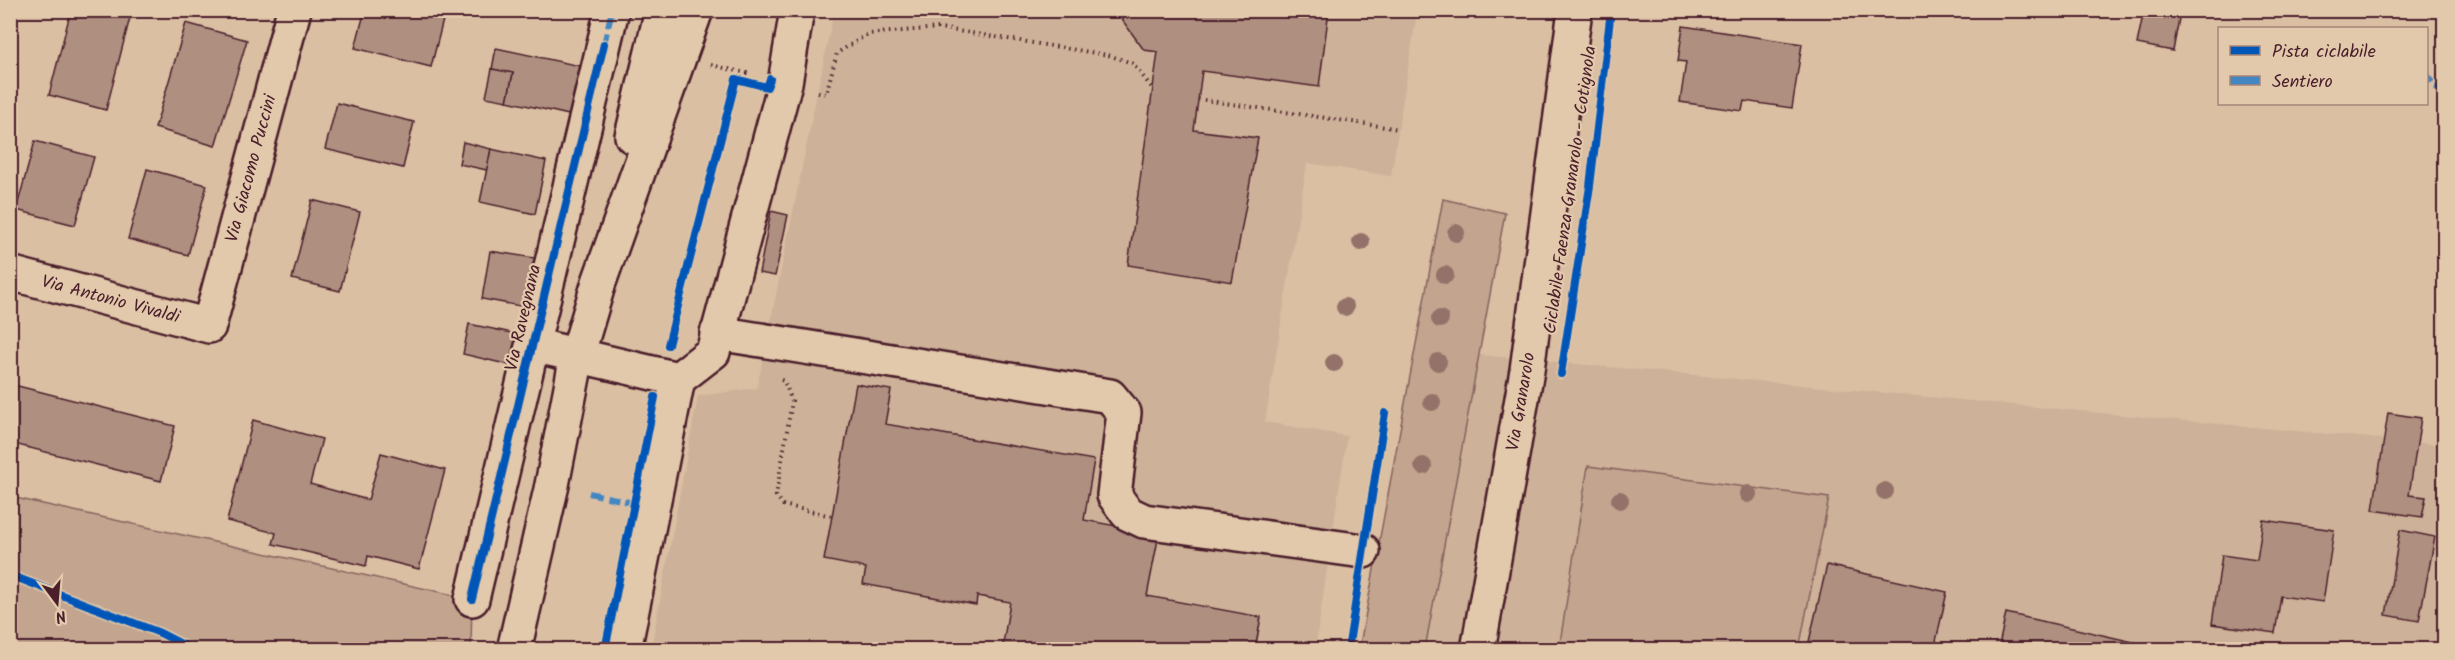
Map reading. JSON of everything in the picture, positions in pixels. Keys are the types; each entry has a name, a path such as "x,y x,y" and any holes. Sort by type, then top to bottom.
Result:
{"main road":[{"name":"Via Giacomo Puccini","path":"209,326 294,10"},
{"name":"Via Ravegnana","path":"472,599 612,10"},
{"path":"599,282 662,10"},
{"path":"514,650 552,484 577,356 599,282 696,10"},
{"path":"624,650 678,379 713,352 785,83 797,10"},
{"name":"Via Granarolo","path":"1478,650 1527,370 1575,10"},
{"name":"Via Antonio Vivaldi","path":"10,273 209,326"},
{"path":"717,333 1110,396 1124,413 1114,495 1127,513 1144,521 1363,551"},
{"name":"Via Ravegnana","path":"532,345 678,379"}],"path":[{"path":"817,92 826,94 837,53 868,34 939,28 1108,56 1132,63 1153,89"},
{"path":"710,65 755,75"},
{"path":"1198,99 1398,129"},
{"path":"776,378 784,381 792,401 776,496 783,505 832,516"}],"shaded area":[{"path":"834,11 1417,11 1391,176 1307,163 1265,422 1347,436 1315,649 651,650 698,396 757,388"},
{"path":"1443,199 1505,213 1425,649 1359,650"},
{"path":"1468,354 2444,445 2444,649 1422,650"},
{"path":"1588,466 1829,498 1799,649 1559,649"},
{"path":"11,497 472,599 471,649 11,650"}],"building":[{"path":"71,10 132,10 106,110 49,95"},
{"path":"365,10 405,10 443,20 431,67 355,48"},
{"path":"1115,10 1329,10 1319,87 1202,71 1194,130 1258,138 1232,282 1128,265 1158,52 1144,50"},
{"path":"2144,10 2180,13 2173,51 2137,44"},
{"path":"186,23 247,40 215,146 155,128"},
{"path":"1683,26 1802,44 1792,108 1744,101 1742,111 1680,102 1686,62 1678,61"},
{"path":"496,48 580,66 569,115 507,101 513,73 492,69"},
{"path":"492,69 513,73 507,101 486,97"},
{"path":"337,103 414,122 403,168 325,149"},
{"path":"35,141 94,157 75,225 16,210"},
{"path":"463,142 491,149 487,170 459,164"},
{"path":"491,149 546,161 535,214 480,202"},
{"path":"147,169 207,185 188,255 128,239"},
{"path":"312,200 360,212 340,291 292,279"},
{"path":"771,211 788,215 775,276 759,273"},
{"path":"490,251 535,258 526,307 482,299"},
{"path":"469,324 517,334 510,365 463,354"},
{"path":"10,384 175,426 161,481 10,443"},
{"path":"856,384 891,390 885,424 1094,460 1084,520 1159,534 1147,596 1261,617 1255,650 1002,650 1010,602 977,596 976,605 863,584 866,568 824,560"},
{"path":"2388,413 2421,418 2409,495 2426,497 2422,517 2373,510"},
{"path":"253,420 322,439 310,484 368,500 381,453 445,470 419,569 368,556 366,566 273,544 276,533 227,521"},
{"path":"2263,520 2334,530 2323,602 2281,596 2275,633 2212,624 2222,555 2257,560"},
{"path":"2400,530 2435,537 2419,621 2386,615"},
{"path":"1827,565 1947,592 1934,650 1807,650"},
{"path":"2006,613 2168,650 1998,650"}],"marked path":[{"path":"604,44 612,10"},
{"path":"2428,76 2434,87 2444,90"},
{"path":"589,493 634,503"}],"cycle path":[{"name":"Ciclabile Faenza Granarolo - Cotignola","path":"1561,374 1590,186 1611,10"},
{"path":"472,599 604,44"},
{"path":"668,345 736,79 767,87 770,79"},
{"path":"605,650 655,397"},
{"path":"1348,650 1385,413"},
{"path":"10,575 160,633 193,650"}]}
